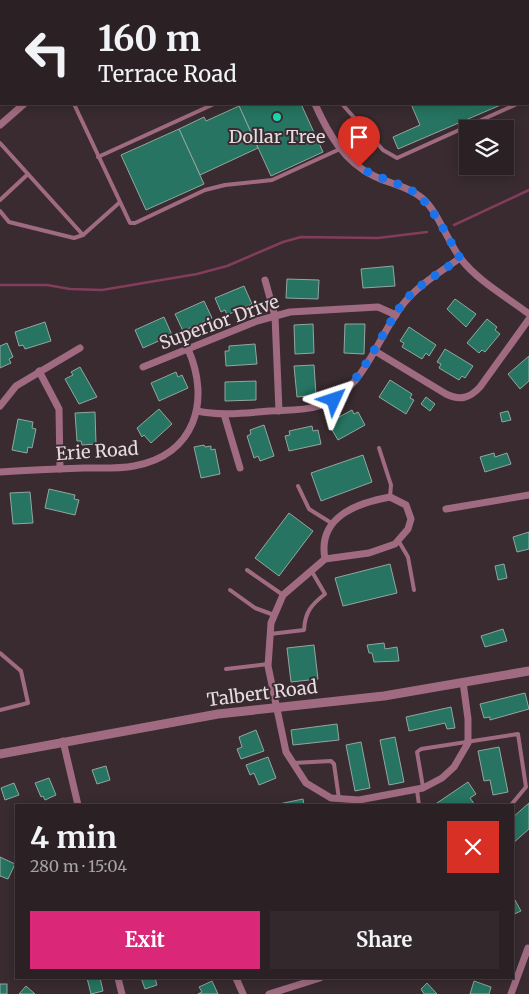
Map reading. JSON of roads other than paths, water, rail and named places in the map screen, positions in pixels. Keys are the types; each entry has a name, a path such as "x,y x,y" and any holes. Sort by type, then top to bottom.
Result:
{"street":[{"path":"0,125 23,105"},
{"path":"315,105 326,128 340,149 359,167 374,176 410,189 423,198 460,258 476,274 529,314"},
{"path":"198,411 224,414 299,410 334,400 360,374 404,302 414,292 460,258"},
{"path":"265,280 275,316 279,411"},
{"name":"Superior Drive","path":"143,367 188,348 275,316 303,310 378,307 396,315"},
{"path":"375,351 446,394 454,398 464,398 473,395 480,388 529,319"},
{"path":"0,406 16,386 80,348"},
{"name":"Erie Road","path":"0,472 133,466 150,462 174,447 184,437 198,411 198,380 188,348"},
{"path":"39,371 59,409 60,469"},
{"path":"224,414 240,468"},
{"path":"446,509 529,495"},
{"path":"325,559 322,546 325,535 337,518 367,501 390,496 406,505 411,519 408,529 395,544 369,553 325,559 283,595 274,615 270,634 268,664 286,752 291,763 306,783 330,801 359,800 420,789 442,778 454,767 468,743 468,719 463,682"},
{"name":"Talbert Road","path":"0,754 177,720 276,706 384,696 529,671"},
{"path":"63,741 78,804"},
{"path":"511,994 528,948"},
{"path":"118,979 122,994"},
{"path":"236,979 243,994"},
{"path":"269,994 317,979"}],"lane":[{"path":"74,105 127,221 135,223 206,190 225,185 272,180 340,149"},
{"path":"98,157 212,105"},
{"path":"343,105 384,150 397,158 515,105"},
{"path":"0,143 83,235"},
{"path":"0,200 28,174"},
{"path":"0,211 9,222 74,238 83,235 120,203"},
{"path":"379,448 391,485 390,496"},
{"path":"298,486 309,509 333,524"},
{"path":"398,540 408,557 414,590"},
{"path":"247,570 283,595"},
{"path":"270,634 304,630 305,616 311,605 325,594 310,570"},
{"path":"230,590 255,608 274,615"},
{"path":"0,653 21,670 28,702 0,710"},
{"path":"226,669 268,664"},
{"path":"419,804 420,789 417,752 421,749 518,734 526,787 512,804"},
{"path":"291,763 331,761 334,764 339,800"}],"waterway":[{"path":"454,225 529,190"},
{"path":"0,285 47,285 70,289 102,290 197,274 227,266 283,242 301,237 378,238 427,232"}],"place":[{"name":"Dollar Tree","path":"277,117"}]}
